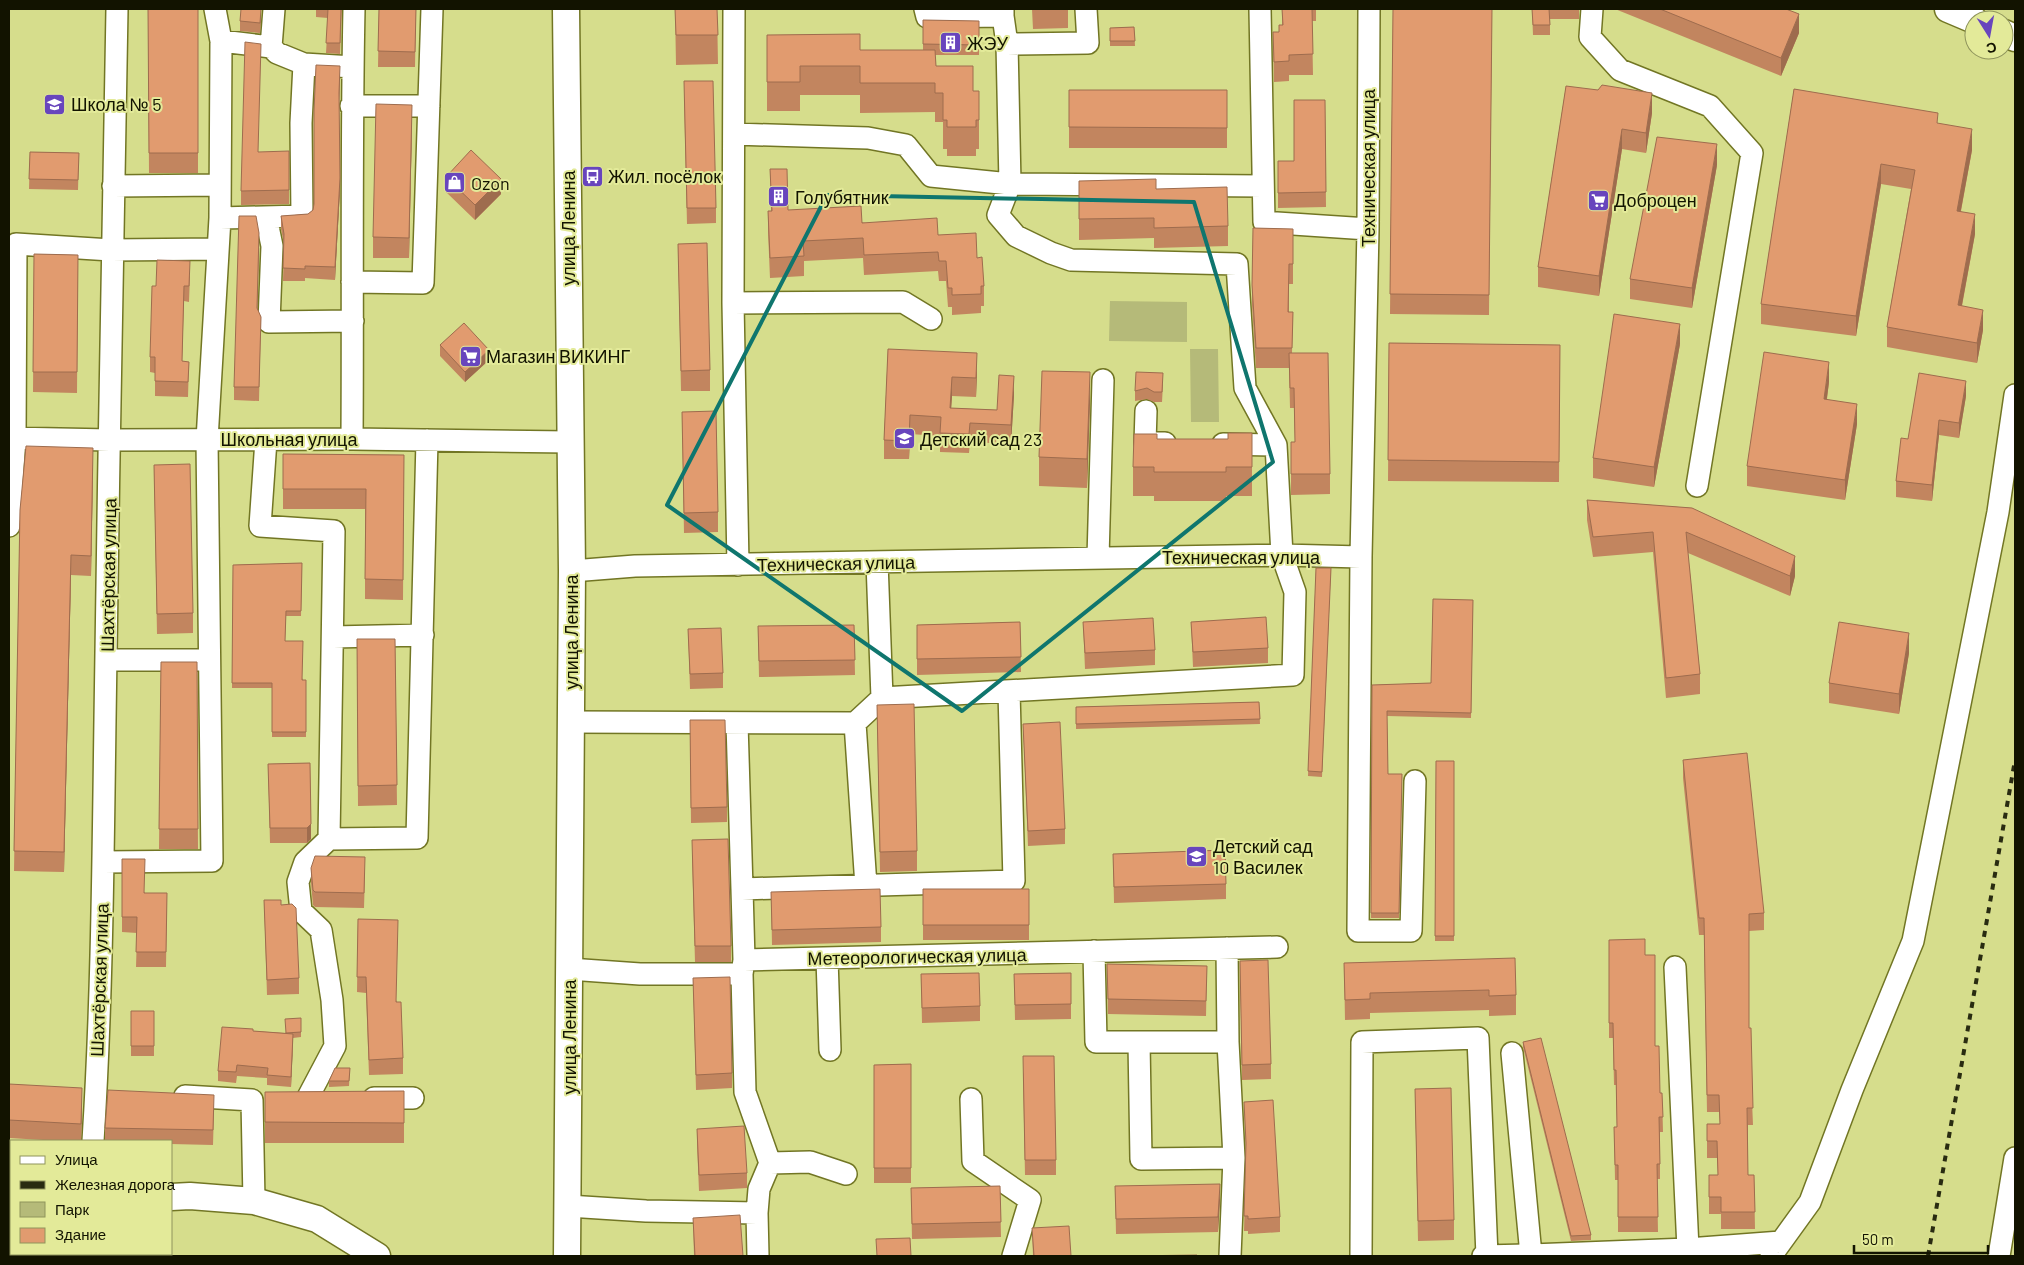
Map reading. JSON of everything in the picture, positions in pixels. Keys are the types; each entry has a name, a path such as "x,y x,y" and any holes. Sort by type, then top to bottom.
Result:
{"main road":[{"name":"улица Ленина","path":"566,9 572,571 567,1256"},
{"path":"1948,9 1964,16"},
{"path":"172,1197 190,1196 254,1200 317,1219 377,1256"}],"street":[{"name":"Шахтёрская улица","path":"93,1140 102,862 110,440 111,250 117,9"},
{"path":"102,862 212,860 207,440 220,218 221,41 215,9"},
{"path":"271,47 274,9"},
{"path":"352,438 351,106 354,9"},
{"path":"352,282 423,283 432,9"},
{"path":"734,9 732,303 738,565"},
{"path":"571,722 855,723 882,698 1293,675 1295,592 1282,555 1276,445 1245,388 1236,264 1071,260 1051,253 1016,236 998,215 1010,184 1006,44 1003,12 927,16 925,9"},
{"path":"1006,44 1088,43 1086,9"},
{"path":"1260,9 1264,222 1368,229"},
{"name":"Техническая улица","path":"572,571 635,566 1282,555 1361,557 1368,229 1369,9"},
{"path":"1592,9 1590,37 1620,70 1710,106 1752,153 1697,486"},
{"path":"221,41 271,47 277,53 304,64 353,67"},
{"path":"220,218 302,216 301,123 304,64"},
{"path":"351,106 429,106"},
{"path":"734,134 868,138 906,144 931,176 1010,184 1262,186"},
{"path":"113,186 220,185"},
{"path":"266,217 272,246 269,322 353,321"},
{"path":"9,526 12,438 12,332 16,244 111,250 218,249"},
{"path":"732,303 903,302 931,319"},
{"path":"1098,558 1103,380"},
{"path":"1483,1256 1688,1249 1776,1249 1810,1202 1852,1090 1913,941 1998,512 2015,395"},
{"path":"1146,411 1145,443 1276,445"},
{"name":"Школьная улица","path":"12,438 266,440 352,438 570,442"},
{"path":"266,440 260,526 334,530 329,839"},
{"path":"254,1200 289,1099 335,1046 332,1000 320,930 301,911 298,882 305,862 329,839 417,838 427,440"},
{"path":"1361,557 1358,931 1411,931 1415,781"},
{"path":"877,562 882,698"},
{"path":"332,637 423,635"},
{"path":"106,660 209,660"},
{"path":"742,889 1014,881 1009,690"},
{"path":"737,722 745,1092 770,1163 759,1189 757,1213 758,1256"},
{"path":"855,723 866,886"},
{"name":"Метеорологическая улица","path":"569,969 640,974 743,967 827,958 1277,947"},
{"path":"1227,948 1228,1042 1234,1158 1230,1256"},
{"path":"1094,951 1096,1042 1228,1042"},
{"path":"827,958 830,1050"},
{"path":"1675,967 1688,1249"},
{"path":"1361,1256 1362,1042 1478,1038 1487,1256"},
{"path":"1138,1042 1141,1159 1234,1158"},
{"path":"1512,1053 1531,1255"},
{"path":"164,1094 289,1099"},
{"path":"355,1098 413,1098"},
{"path":"971,1100 972,1161 1030,1200 1013,1256"},
{"path":"1999,1256 2012,1212 2015,1158"},
{"path":"770,1163 810,1162 846,1174"},
{"path":"568,1206 646,1211 757,1213"}],"highlighted area":[{"path":"827,195 1194,202 1273,462 962,711 667,505"}],"green space":[{"path":"1110,301 1187,302 1187,342 1109,341"},
{"path":"1190,349 1218,349 1219,422 1191,422"}],"building":[{"path":"148,9 198,9 198,153 149,153"},
{"path":"241,9 261,9 260,23 240,21"},
{"path":"328,9 341,9 340,43 326,43"},
{"path":"379,9 416,9 415,52 378,51"},
{"path":"675,9 717,9 718,35 676,35"},
{"path":"1282,9 1312,9 1313,54 1289,55 1289,61 1274,62 1273,32 1279,32 1279,25 1283,25"},
{"path":"1393,9 1492,9 1489,295 1390,294"},
{"path":"1532,9 1549,9 1550,25 1533,25"},
{"path":"1660,9 1786,9 1799,14 1781,58"},
{"path":"923,20 979,21 979,45 923,44"},
{"path":"1134,27 1135,41 1110,41 1110,28"},
{"path":"860,34 860,50 935,50 936,66 973,66 973,91 979,91 979,120 976,120 976,127 947,127 947,120 943,120 943,93 935,93 935,83 860,83 860,66 800,66 800,82 767,82 767,35"},
{"path":"245,42 261,44 258,152 289,151 289,190 241,191"},
{"path":"316,65 340,66 340,178 335,267 305,266 305,269 283,268 284,234 281,216 308,214 313,210 314,204"},
{"path":"684,81 713,81 716,208 687,208"},
{"path":"1602,85 1652,93 1646,133 1622,129 1599,276 1538,267 1566,86 1598,90"},
{"path":"1794,89 1938,113 1937,123 1972,129 1957,211 1975,214 1958,305 1983,310 1977,343 1887,327 1915,170 1881,164 1856,316 1761,304"},
{"path":"1069,90 1227,90 1227,128 1069,127"},
{"path":"1294,100 1325,100 1326,192 1278,193 1278,161 1294,161"},
{"path":"376,104 412,105 409,238 373,237"},
{"path":"1657,137 1717,144 1692,288 1630,279"},
{"path":"471,150 501,179 475,205 446,177"},
{"path":"30,152 79,153 78,180 29,179"},
{"path":"770,169 787,169 788,210 861,206 862,223 937,218 938,235 976,233 977,258 982,257 984,286 981,286 981,294 952,295 952,288 948,288 946,261 939,261 938,252 864,255 863,238 803,241 804,256 770,258 768,211 772,211"},
{"path":"1156,179 1156,189 1227,187 1228,226 1154,228 1154,218 1079,219 1079,181"},
{"path":"239,216 256,216 259,233 257,308 261,317 259,387 234,387"},
{"path":"1253,228 1293,229 1293,264 1289,264 1288,312 1293,312 1292,348 1256,348 1252,285"},
{"path":"707,243 710,370 681,371 678,244"},
{"path":"34,254 78,255 77,372 33,372"},
{"path":"157,260 190,261 189,286 184,286 182,361 189,362 188,382 155,381 155,357 150,357 152,286 156,286"},
{"path":"1614,314 1680,324 1654,467 1593,458"},
{"path":"464,323 489,350 465,372 440,345"},
{"path":"1389,343 1560,345 1559,462 1388,460"},
{"path":"888,349 977,353 976,378 952,377 950,408 997,410 999,375 1014,376 1011,425 970,423 969,434 940,433 941,417 910,415 909,441 884,440"},
{"path":"1764,352 1829,362 1824,399 1857,404 1845,480 1747,466"},
{"path":"1289,353 1328,353 1330,474 1291,474 1291,442 1295,442 1294,388 1290,388"},
{"path":"1042,371 1090,372 1087,459 1039,457"},
{"path":"1136,372 1163,373 1162,392 1154,392 1147,388 1135,391"},
{"path":"1919,373 1966,381 1959,423 1939,420 1932,485 1896,481 1901,438 1908,439"},
{"path":"716,411 718,512 684,513 682,412"},
{"path":"1228,433 1252,433 1252,467 1226,467 1226,472 1154,472 1154,467 1133,467 1134,434 1157,434 1157,439 1228,439"},
{"path":"26,446 93,448 91,556 71,555 64,852 14,851 20,510"},
{"path":"283,454 404,455 403,580 365,579 366,489 283,489"},
{"path":"190,464 193,613 157,614 154,465"},
{"path":"1587,500 1692,508 1795,556 1790,576 1686,532 1700,674 1666,678 1653,532 1593,537"},
{"path":"302,563 301,611 286,611 285,641 303,641 302,680 306,680 306,732 272,732 272,683 232,683 233,565"},
{"path":"1316,568 1331,568 1322,772 1308,771"},
{"path":"1433,599 1473,600 1471,713 1387,711 1388,774 1402,774 1399,913 1371,913 1372,685 1431,683"},
{"path":"1266,617 1268,648 1193,652 1191,622"},
{"path":"1153,618 1155,650 1085,653 1083,622"},
{"path":"1020,622 1021,657 917,659 917,625"},
{"path":"1839,622 1909,633 1899,694 1829,683"},
{"path":"854,625 855,660 759,661 758,626"},
{"path":"721,628 723,673 690,674 688,629"},
{"path":"357,639 395,639 397,785 358,786"},
{"path":"161,662 197,662 198,829 159,829"},
{"path":"1259,702 1260,719 1076,724 1076,707"},
{"path":"914,704 917,851 880,852 877,705"},
{"path":"690,720 725,720 727,807 691,808"},
{"path":"1060,722 1065,829 1028,831 1023,724"},
{"path":"1747,753 1764,913 1749,914 1749,1028 1751,1028 1753,1108 1747,1108 1748,1175 1754,1175 1755,1212 1721,1212 1721,1197 1709,1197 1709,1175 1718,1175 1717,1141 1707,1141 1707,1124 1720,1124 1719,1095 1707,1095 1704,918 1699,918 1683,760"},
{"path":"1436,761 1454,761 1454,936 1435,936"},
{"path":"310,763 311,824 307,828 270,828 268,764"},
{"path":"728,839 731,946 695,946 692,840"},
{"path":"1225,850 1226,884 1114,887 1113,854"},
{"path":"315,856 365,857 364,893 315,892 313,890 311,868"},
{"path":"122,859 145,859 144,893 167,893 166,952 136,952 137,917 122,917"},
{"path":"880,889 881,927 772,930 771,892"},
{"path":"923,889 1029,889 1029,925 923,925"},
{"path":"264,900 281,900 281,905 292,904 296,908 299,978 267,980"},
{"path":"358,919 398,920 396,1002 401,1002 403,1058 369,1060 366,977 357,977"},
{"path":"1645,939 1645,955 1655,955 1655,1046 1659,1046 1660,1093 1662,1093 1663,1117 1659,1117 1660,1164 1657,1164 1658,1217 1618,1217 1618,1165 1615,1165 1614,1127 1617,1127 1616,1070 1614,1070 1613,1023 1609,1023 1609,940"},
{"path":"1515,958 1516,995 1489,996 1489,990 1370,993 1370,999 1345,1000 1344,963"},
{"path":"1268,960 1271,1064 1242,1065 1240,961"},
{"path":"1107,964 1207,966 1206,1001 1108,999"},
{"path":"979,973 980,1006 922,1008 921,974"},
{"path":"1071,973 1071,1004 1015,1005 1014,974"},
{"path":"730,977 732,1073 696,1075 693,978"},
{"path":"131,1011 154,1011 154,1046 131,1046"},
{"path":"301,1018 301,1032 286,1033 285,1019"},
{"path":"222,1027 293,1034 291,1077 267,1075 268,1068 237,1065 236,1072 218,1071"},
{"path":"1541,1038 1591,1235 1571,1236 1523,1042"},
{"path":"1023,1056 1054,1056 1056,1160 1025,1160"},
{"path":"911,1064 911,1168 874,1168 874,1065"},
{"path":"335,1068 350,1068 349,1081 329,1081"},
{"path":"9,1084 82,1088 81,1124 9,1120"},
{"path":"1451,1088 1454,1220 1418,1221 1415,1089"},
{"path":"108,1090 214,1095 213,1130 105,1128"},
{"path":"404,1091 404,1123 265,1122 265,1092"},
{"path":"1273,1100 1280,1217 1248,1219 1248,1216 1244,1216 1246,1143 1244,1102"},
{"path":"744,1126 747,1173 699,1175 697,1129"},
{"path":"1220,1184 1218,1217 1116,1219 1115,1186"},
{"path":"1000,1186 1001,1222 912,1224 911,1188"},
{"path":"740,1215 743,1256 695,1256 693,1218"},
{"path":"1069,1226 1071,1256 1034,1256 1032,1228"},
{"path":"910,1238 911,1256 877,1256 876,1239"},
{"path":"1197,1255 1197,1256 1128,1256"}],"railway":[{"path":"1928,1256 2015,760"}],"place":[{"name":"ЖЭУ","path":"951,43"},
{"name":"Школа № 5","path":"55,104"},
{"name":"Жил. посёлок","path":"592,176"},
{"name":"Ozon","path":"455,183"},
{"name":"Голубятник","path":"779,197"},
{"name":"Доброцен","path":"1598,200"},
{"name":"Магазин ВИКИНГ","path":"470,356"},
{"name":"Детский сад 23","path":"904,439"},
{"name":"Детский сад 10 Василек","path":"1197,856"}]}
